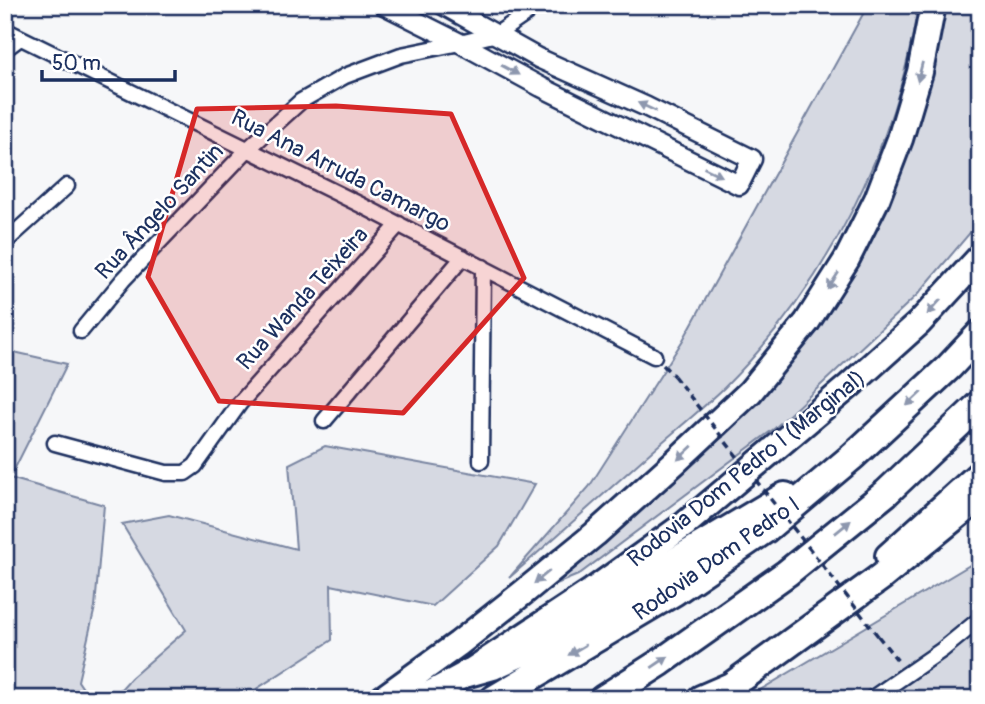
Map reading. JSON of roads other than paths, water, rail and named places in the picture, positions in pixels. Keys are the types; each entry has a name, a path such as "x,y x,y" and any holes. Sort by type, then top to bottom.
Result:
{"highway":[{"path":"382,699 524,592 674,464 750,392 807,322 847,259 877,199 900,139 920,72 933,5"},
{"name":"Rodovia Dom Pedro I (Marginal)","path":"421,699 468,673 592,592 684,525 849,386 919,323 980,257"},
{"name":"Rodovia Dom Pedro I","path":"494,699 674,592 766,529 853,456 949,367 980,334"},
{"path":"603,699 661,662 787,573 886,493 980,404"},
{"path":"468,673 493,666 519,654 853,456"},
{"path":"692,699 773,645 873,569 980,473"},
{"path":"701,699 731,686 881,577 980,496"}],"street":[{"path":"384,5 541,88 739,185 752,159 647,107 538,58 443,5"},
{"name":"Rua Ângelo Santin","path":"81,331 123,280 248,149 301,101 345,76 401,55 497,34 535,5"},
{"name":"Rua Ana Arruda Camargo","path":"5,30 399,224 654,356"},
{"path":"5,49 20,38"},
{"path":"5,242 67,186"},
{"name":"Rua Wanda Teixeira","path":"55,443 166,473 185,473 195,466 240,403 399,224"},
{"path":"324,421 463,257"},
{"path":"481,461 483,267"},
{"path":"871,699 942,650 980,619"}]}
